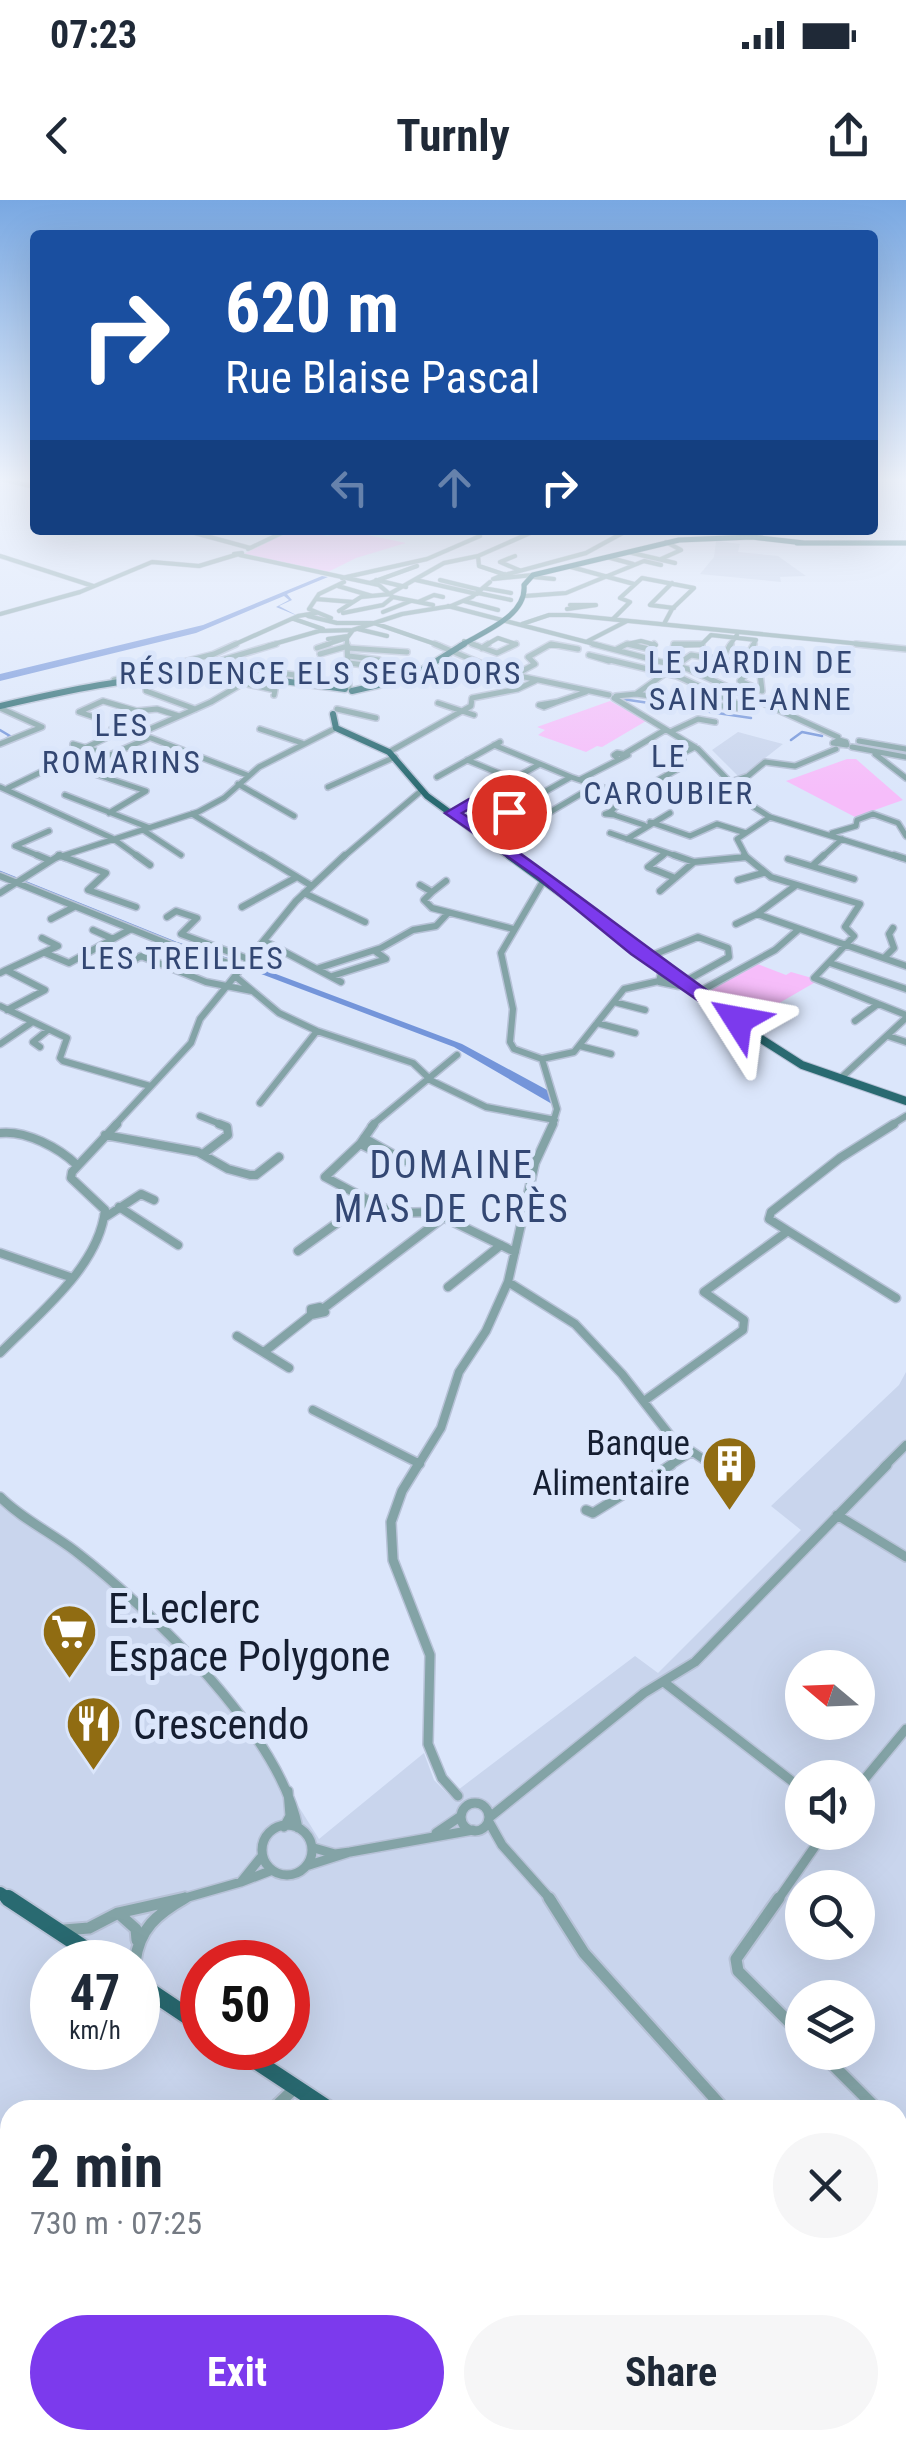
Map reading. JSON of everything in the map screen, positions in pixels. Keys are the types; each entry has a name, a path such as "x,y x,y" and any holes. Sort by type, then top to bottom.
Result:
{"main road":[{"path":"0,707 107,684 182,676 253,677 349,690 394,684 516,611 525,596 526,584"},
{"path":"349,690 328,722 334,728 392,755 422,791 544,878 675,982 818,1072 906,1099"},
{"path":"544,878 565,890 620,937"},
{"path":"637,950 675,982 749,1030"},
{"path":"766,1042 842,1077 906,1099"},
{"path":"0,1893 70,1940"},
{"path":"269,2070 315,2100"}],"street":[{"path":"87,584 93,586"},
{"path":"0,614 98,584"},
{"path":"308,613 316,600 343,584"},
{"path":"336,586 348,584 360,600"},
{"path":"373,584 418,610"},
{"path":"390,584 404,588"},
{"path":"301,612 330,617 374,608 410,584"},
{"path":"426,589 433,584"},
{"path":"444,584 460,591 511,597 453,584"},
{"path":"406,652 348,647 318,651 348,637 355,629 463,601 489,584"},
{"path":"525,596 560,594 586,584"},
{"path":"613,619 630,602 620,598 634,584"},
{"path":"671,584 650,606 674,608"},
{"path":"664,624 694,588 676,584"},
{"path":"336,586 360,600"},
{"path":"437,592 449,587"},
{"path":"404,588 404,602"},
{"path":"560,594 568,607 560,615"},
{"path":"316,600 390,595"},
{"path":"383,612 404,602 434,595 443,597"},
{"path":"316,600 343,615"},
{"path":"343,615 360,600"},
{"path":"415,601 436,607"},
{"path":"463,601 498,610 487,616"},
{"path":"448,606 677,666 752,697 842,744 906,758"},
{"path":"374,608 395,616"},
{"path":"362,611 385,619"},
{"path":"107,684 214,654 308,613 338,623 374,623 405,631 450,652 535,681 613,696 636,694 751,710 666,674 609,660"},
{"path":"522,624 541,616 560,615 906,648"},
{"path":"290,618 329,630"},
{"path":"586,642 628,620"},
{"path":"182,676 192,669 329,630 355,629 388,636"},
{"path":"672,655 676,643 700,645 713,634 738,634 757,642 743,663"},
{"path":"712,672 738,634"},
{"path":"328,639 348,637"},
{"path":"348,637 349,690"},
{"path":"464,641 482,648 497,653 516,644 498,638 482,648"},
{"path":"616,649 637,639 656,644 653,649 687,659"},
{"path":"514,676 537,663 528,658 552,644 577,649 568,652"},
{"path":"365,649 366,658"},
{"path":"537,652 546,655"},
{"path":"636,694 694,655 757,665 740,680 762,691"},
{"path":"349,656 380,660"},
{"path":"349,664 462,676"},
{"path":"749,670 760,673 762,691"},
{"path":"138,734 253,677"},
{"path":"146,681 146,691 195,709"},
{"path":"507,693 521,691 535,681"},
{"path":"243,684 275,690 274,694"},
{"path":"559,702 588,691"},
{"path":"752,697 762,691"},
{"path":"328,787 432,731 432,724 462,711 473,704 472,698 484,692 520,696"},
{"path":"613,696 695,747 754,807 770,817 906,859"},
{"path":"96,718 79,712 103,701 138,712 157,709 179,716"},
{"path":"438,702 474,715"},
{"path":"0,707 42,727 0,744"},
{"path":"335,712 376,718"},
{"path":"85,748 142,721 134,719 112,729 116,732"},
{"path":"580,780 618,758 628,757 626,753 668,731 698,719"},
{"path":"0,893 58,855 192,814 224,798 246,775 334,728"},
{"path":"124,729 246,775"},
{"path":"260,729 302,743"},
{"path":"73,744 112,755 152,738"},
{"path":"730,782 748,776 764,762 796,766 842,744 859,741 906,750"},
{"path":"437,777 497,743 580,780 649,803"},
{"path":"695,747 683,753 683,766 620,803 612,814 690,836 723,824 746,833"},
{"path":"877,753 906,778"},
{"path":"8,788 72,758"},
{"path":"466,760 513,779"},
{"path":"62,763 146,791 110,812"},
{"path":"452,813 540,764"},
{"path":"893,768 906,770"},
{"path":"469,803 506,814 571,776"},
{"path":"238,784 294,816"},
{"path":"496,844 596,785"},
{"path":"0,786 70,822 112,838 150,865"},
{"path":"107,1216 101,1204 71,1178 77,1165 191,1043 200,1019 304,893 422,791"},
{"path":"65,794 146,829 181,855"},
{"path":"627,839 670,812"},
{"path":"192,814 312,886"},
{"path":"832,832 856,826 858,820 873,814 898,823 906,836"},
{"path":"770,817 736,841 746,857 764,873 860,904 845,927 854,936 848,947 814,978 878,1004 905,1021 842,1077"},
{"path":"48,860 15,846 49,831"},
{"path":"610,834 694,862 746,857"},
{"path":"812,866 842,839"},
{"path":"891,854 906,848"},
{"path":"666,853 648,866 675,878"},
{"path":"58,855 106,873 88,890 136,907"},
{"path":"788,859 854,879"},
{"path":"660,891 694,862"},
{"path":"738,880 764,873"},
{"path":"0,876 131,929 245,968"},
{"path":"242,907 298,877"},
{"path":"544,878 501,953 512,1009 510,1042 514,1048 542,1059 569,1054 580,1046 628,987 675,982 775,950 798,930"},
{"path":"446,881 424,900 426,904 513,929"},
{"path":"420,885 432,892"},
{"path":"736,924 796,886"},
{"path":"304,893 365,922"},
{"path":"51,920 74,906"},
{"path":"167,916 176,912 197,918 180,934 251,960"},
{"path":"319,968 372,950 413,930 436,926 448,913"},
{"path":"757,914 906,966"},
{"path":"884,958 894,948 888,934 893,928"},
{"path":"44,953 69,963 131,929"},
{"path":"93,930 113,939"},
{"path":"648,957 698,937 728,948 729,957 675,982"},
{"path":"3,972 58,946 42,938"},
{"path":"264,945 292,953 341,982"},
{"path":"332,976 386,959 372,950"},
{"path":"124,966 141,956 206,982 252,991"},
{"path":"830,963 906,989"},
{"path":"2,1008 46,990 3,972"},
{"path":"236,977 270,1008 317,1031 412,1063 430,1078 486,1107 556,1120"},
{"path":"614,1002 645,1010"},
{"path":"855,1021 878,1004"},
{"path":"2,1008 67,1038 60,1058 63,1061 150,1086"},
{"path":"0,1044 31,1023"},
{"path":"597,1024 635,1033"},
{"path":"40,1047 33,1042 48,1030"},
{"path":"260,1103 317,1031"},
{"path":"888,1036 906,1042"},
{"path":"580,1046 612,1054"},
{"path":"456,1054 372,1125 362,1141 324,1177 396,1212 433,1212 515,1252"},
{"path":"542,1059 556,1120 535,1163 508,1282 486,1330 458,1372 441,1428 395,1506 390,1542 393,1560 430,1656 428,1744 442,1778 458,1796 480,1804 502,1845 552,1901 584,1953 716,2100"},
{"path":"200,1116 227,1127 228,1135 204,1154"},
{"path":"896,1298 788,1232 768,1215 840,1158 906,1116"},
{"path":"0,1133 10,1132 61,1150 77,1165"},
{"path":"104,1135 204,1154 228,1170 250,1175 256,1175 279,1157"},
{"path":"362,1141 406,1159 397,1162 362,1141"},
{"path":"0,1354 70,1277 100,1235 107,1216 140,1194 154,1200"},
{"path":"298,1251 308,1240 368,1200"},
{"path":"120,1207 178,1245"},
{"path":"264,1352 311,1315 322,1316 324,1308 444,1217"},
{"path":"644,1401 744,1330 744,1320 704,1292 788,1232"},
{"path":"448,1287 500,1245"},
{"path":"0,1254 70,1277"},
{"path":"508,1282 575,1324 644,1401 665,1431 732,1479"},
{"path":"237,1336 289,1368"},
{"path":"313,1410 420,1464"},
{"path":"314,1848 336,1854 350,1852 433,1834 475,1830 490,1820 511,1798 644,1693 695,1662 906,1445"},
{"path":"586,1510 594,1513 691,1452"},
{"path":"0,1497 134,1600 258,1736 294,1796 298,1828"},
{"path":"837,1515 906,1557"},
{"path":"666,1682 785,1776"},
{"path":"875,1766 906,1728"},
{"path":"284,1826 291,1806 285,1782"},
{"path":"458,1796 466,1826 502,1845"},
{"path":"433,1834 480,1804 511,1798"},
{"path":"241,1882 262,1856 270,1834 284,1826 298,1828 312,1840 314,1848 306,1866"},
{"path":"785,2018 738,1971 736,1958 811,1850"},
{"path":"51,1927 74,1932 118,1913 185,1898 272,1870 287,1874 350,1852"},
{"path":"262,1856 272,1870"},
{"path":"139,1940 152,1917 185,1898"},
{"path":"0,1914 16,1903"},
{"path":"118,1913 136,1929 137,1940"},
{"path":"86,1940 89,1928"},
{"path":"838,2070 868,2100"},
{"path":"283,2100 296,2088"}],"shaded area":[{"path":"610,701 646,721 586,752 538,735 545,730 537,727"},
{"path":"738,732 783,744 740,778 712,750"},
{"path":"856,759 903,800 855,817 786,781"},
{"path":"755,963 786,975 791,972 819,980 745,1023 703,993"},
{"path":"906,1372 906,2100 0,2100 0,1499 43,1536 86,1562 183,1652 252,1732 319,1839 424,1753 434,1780 450,1796 635,1656 658,1673 801,1530 771,1506 899,1385"}],"water":[{"path":"303,584 311,584 287,594 292,600 279,606 298,616 276,607 289,600 284,596 196,633 0,681 0,674 203,625"},
{"path":"252,965 462,1044 549,1091 552,1104 454,1047 248,969"}],"waterway":[{"path":"622,699 751,718"},
{"path":"0,730 10,736 6,739"},
{"path":"791,740 802,732 822,736"},
{"path":"0,872 176,943 243,964"}],"place":[{"name":"Banque Alimentaire","path":"729,1512"},
{"name":"E.Leclerc Espace Polygone","path":"69,1681"},
{"name":"Crescendo","path":"94,1773"}],"district":[{"name":"RÉSIDENCE ELS SEGADORS","path":"321,673"},
{"name":"LE JARDIN DE SAINTE-ANNE","path":"751,680"},
{"name":"LES ROMARINS","path":"122,744"},
{"name":"LE CAROUBIER","path":"669,774"},
{"name":"LES TREILLES","path":"183,958"},
{"name":"DOMAINE MAS DE CRÈS","path":"452,1187"}],"route":[{"path":"509,812 502,814 469,803 452,813 565,890 637,950 738,1020"}]}
